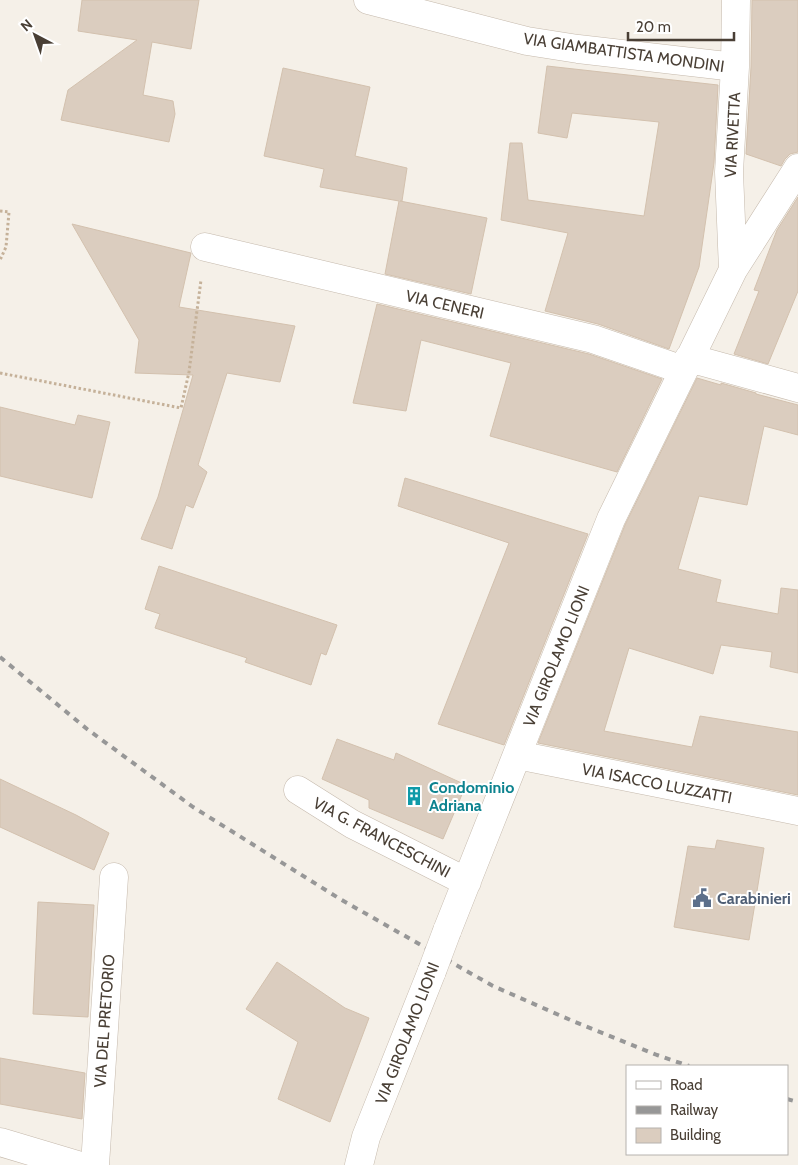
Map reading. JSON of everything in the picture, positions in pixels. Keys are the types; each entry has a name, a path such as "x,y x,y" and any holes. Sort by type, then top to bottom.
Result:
{"street":[{"name":"VIA GIAMBATTISTA MONDINI","path":"368,0 527,41 578,49 735,67"},
{"name":"VIA RIVETTA","path":"733,270 729,172 735,67 736,0"},
{"name":"VIA GIROLAMO LIONI","path":"359,1165 366,1137 611,519 733,270 798,168"},
{"name":"VIA CENERI","path":"204,247 593,339 686,364 798,388"},
{"name":"VIA ISACCO LUZZATTI","path":"517,755 798,811"},
{"name":"VIA G. FRANCESCHINI","path":"298,790 352,824 467,882"},
{"name":"VIA DEL PRETORIO","path":"94,1165 114,877"},
{"path":"0,1142 77,1165"}],"path":[{"path":"0,211 9,212 6,247 0,260"},
{"path":"0,373 181,408 190,372 204,247"}],"building":[{"path":"82,0 199,0 191,49 152,42 143,95 173,101 175,114 169,142 61,120 68,90 137,40 78,31"},
{"path":"752,0 798,0 798,152 790,154 781,166 746,154 751,67"},
{"path":"547,66 718,85 714,163 699,267 669,349 598,324 545,311 568,233 501,220 510,143 522,143 528,200 644,216 659,122 572,113 567,138 538,133"},
{"path":"283,68 370,87 355,156 407,168 402,201 400,201 487,218 471,294 385,274 399,201 320,187 324,169 264,156"},
{"path":"798,197 798,291 768,364 734,354 759,291 754,290 777,230"},
{"path":"72,224 191,253 179,307 295,326 280,382 227,373 198,465 207,472 193,508 186,505 172,549 141,539 158,497 193,375 135,373 139,340"},
{"path":"377,304 589,354 662,379 617,472 490,436 511,363 421,340 406,411 353,403"},
{"path":"697,378 798,405 798,435 764,426 747,505 699,496 678,569 721,580 716,602 778,614 781,588 798,590 798,673 770,667 772,652 721,645 713,674 629,648 604,731 692,747 700,716 798,732 798,795 538,743 625,525"},
{"path":"0,407 75,425 78,415 110,422 92,498 0,476"},
{"path":"405,478 588,534 504,745 438,724 509,543 398,506"},
{"path":"159,566 337,625 326,655 321,653 311,685 245,662 247,658 155,628 160,614 145,609"},
{"name":"Condominio Adriana","path":"337,739 394,760 396,753 466,785 443,839 369,808 369,800 322,779"},
{"path":"0,779 109,833 94,870 0,827"},
{"path":"717,840 764,848 749,940 674,927 688,846 715,849"},
{"path":"38,902 94,905 88,1017 33,1014"},
{"path":"277,962 345,1008 369,1018 330,1122 278,1099 298,1042 246,1009"},
{"path":"0,1058 85,1073 82,1119 0,1104"}],"railway":[{"path":"0,657 87,729 193,807 340,899 493,986 575,1022 686,1065"},
{"path":"788,1099 798,1102"}],"place":[{"name":"Condominio Adriana","path":"414,796"},
{"name":"Carabinieri","path":"702,898"}]}
